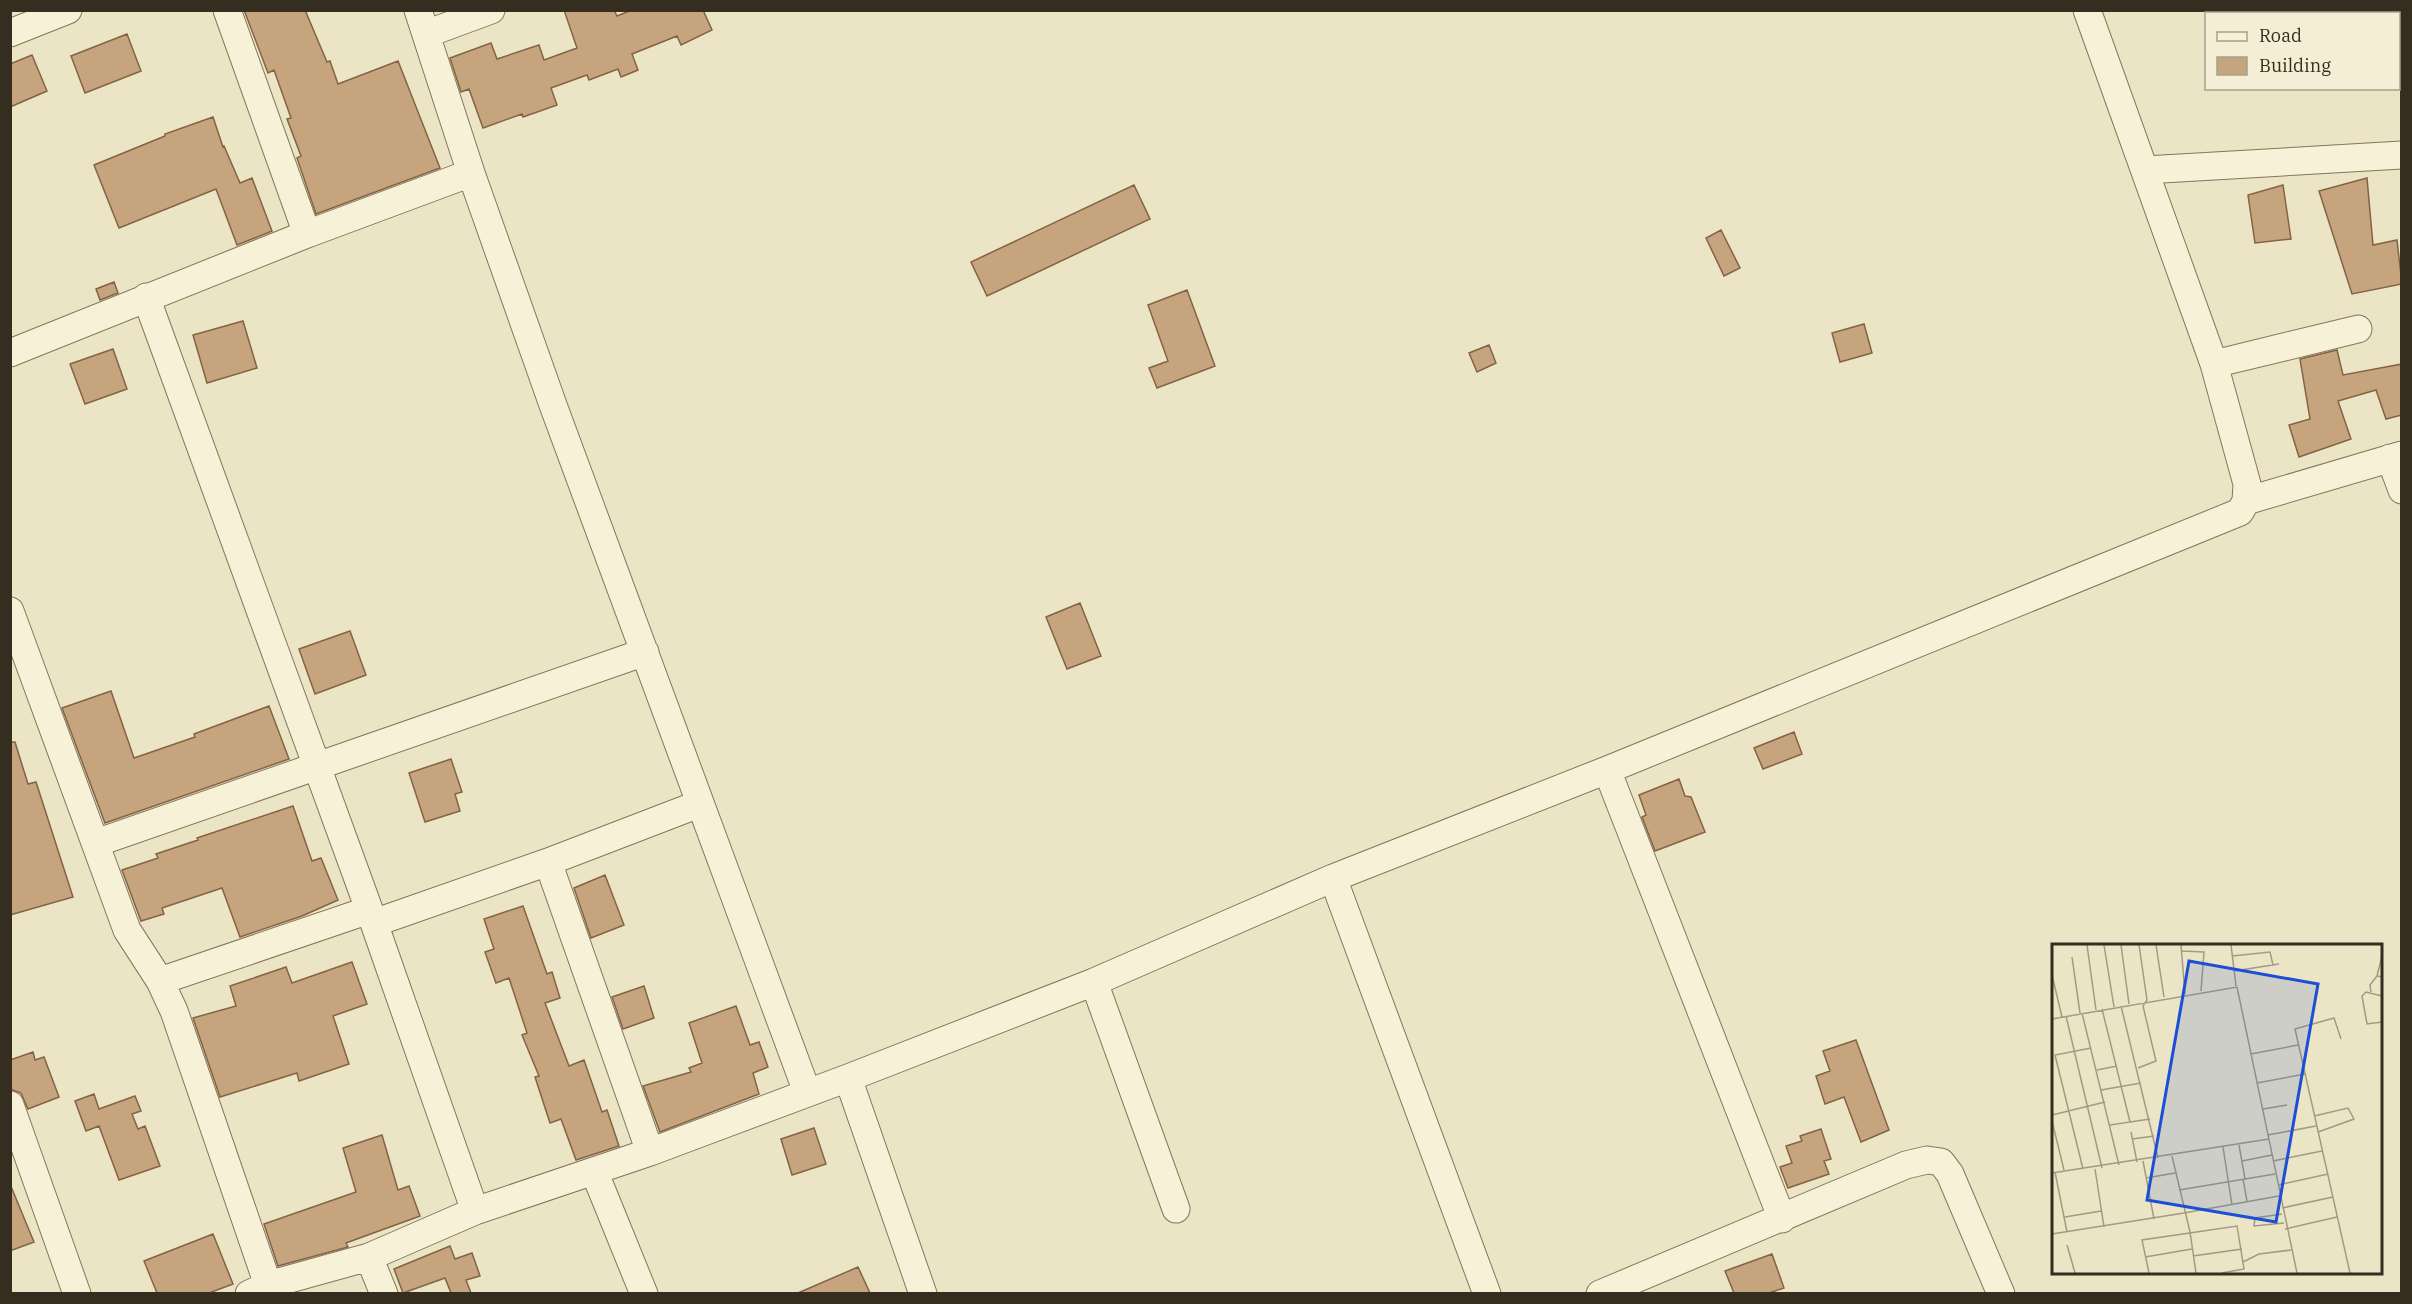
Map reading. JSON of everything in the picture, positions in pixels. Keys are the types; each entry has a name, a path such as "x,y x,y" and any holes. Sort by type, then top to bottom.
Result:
{"street":[{"path":"10,33 68,10"},
{"path":"227,10 307,234"},
{"path":"491,10 422,22 471,173 554,405 699,804 807,1092"},
{"path":"10,611 127,930 160,981 174,1011 258,1289 369,1257 475,1212 650,1152 1094,982 1333,878 1607,770 2240,512 2246,501 2247,484 2214,364 2145,170 2094,12"},
{"path":"2145,170 2402,155"},
{"path":"10,353 307,234 471,173"},
{"path":"146,297 371,916 475,1212"},
{"path":"2214,364 2358,329"},
{"path":"2246,501 2396,457 2402,490"},
{"path":"96,843 645,652"},
{"path":"1607,770 1782,1219"},
{"path":"160,981 548,862 699,804"},
{"path":"548,862 650,1152"},
{"path":"1333,878 1487,1293"},
{"path":"1094,982 1176,1209"},
{"path":"848,1078 923,1293"},
{"path":"10,1105 77,1293"},
{"path":"1600,1293 1782,1219 1906,1165 1927,1160 1941,1162 1950,1173 2001,1293"},
{"path":"594,1171 644,1293"},
{"path":"369,1257 384,1293"}],"building":[{"path":"244,10 305,10 327,62 330,61 338,84 398,61 440,168 316,214 297,158 301,156 287,119 291,118 274,70 268,73"},
{"path":"564,10 614,10 617,16 632,10 703,10 712,30 681,45 677,36 632,54 638,70 621,77 618,69 589,80 587,75 551,88 557,105 483,128 469,89 461,92 450,58 491,43 497,59 539,45 544,60 577,48"},
{"path":"127,34 141,71 85,93 71,56"},
{"path":"32,55 47,91 10,107 10,64"},
{"path":"213,117 223,147 240,183 252,178 272,231 237,245 216,189 119,228 94,165 165,136 165,134"},
{"path":"2367,178 2373,245 2397,240 2402,284 2352,294 2319,191"},
{"path":"1134,185 1150,219 987,296 971,262"},
{"path":"2283,185 2291,239 2255,243 2248,195"},
{"path":"1721,230 1740,268 1724,276 1706,238"},
{"path":"114,282 118,293 100,300 96,289"},
{"path":"1187,290 1215,366 1157,388 1149,368 1168,361 1148,305"},
{"path":"243,321 257,368 207,383 193,335"},
{"path":"1864,324 1872,353 1840,362 1832,333"},
{"path":"1489,345 1496,363 1477,372 1469,353"},
{"path":"113,349 127,389 85,404 70,364"},
{"path":"2337,350 2343,375 2402,364 2402,415 2386,419 2376,390 2338,401 2351,439 2299,457 2289,425 2310,419 2300,359"},
{"path":"1080,603 1101,656 1067,669 1046,617"},
{"path":"350,631 366,675 315,694 299,649"},
{"path":"111,691 134,758 195,737 194,734 269,706 289,759 105,823 62,708"},
{"path":"1794,732 1802,754 1763,769 1754,748"},
{"path":"10,742 15,742 28,784 36,782 73,897 10,915"},
{"path":"451,759 462,792 455,794 460,811 425,822 409,773"},
{"path":"1679,779 1685,796 1691,797 1705,832 1655,851 1642,817 1646,815 1639,795"},
{"path":"293,806 312,861 321,858 338,900 302,916 240,937 222,888 162,908 164,914 141,921 122,870 158,858 156,854 198,840 197,838"},
{"path":"605,875 624,925 591,938 574,888"},
{"path":"523,906 547,974 552,972 560,998 545,1003 569,1066 584,1060 602,1112 607,1110 619,1146 576,1160 561,1119 550,1123 535,1077 539,1076 522,1035 527,1033 509,978 496,983 485,952 494,949 484,919"},
{"path":"352,962 367,1004 333,1016 349,1064 299,1081 297,1073 220,1097 193,1018 236,1006 230,986 286,967 292,983"},
{"path":"644,986 654,1018 623,1029 612,997"},
{"path":"736,1006 750,1045 759,1042 768,1067 753,1073 759,1094 660,1132 643,1086 691,1072 689,1068 702,1063 689,1023"},
{"path":"1856,1040 1889,1130 1861,1142 1844,1097 1825,1104 1816,1076 1830,1071 1823,1051"},
{"path":"33,1052 35,1060 44,1057 59,1097 28,1109 21,1093 10,1089 10,1060"},
{"path":"94,1094 99,1109 135,1096 141,1111 132,1114 138,1129 145,1126 160,1166 119,1180 99,1126 86,1131 75,1101"},
{"path":"814,1128 826,1164 792,1175 781,1139"},
{"path":"1821,1129 1831,1159 1824,1161 1829,1174 1788,1188 1780,1167 1792,1163 1786,1146 1802,1141 1800,1136"},
{"path":"382,1135 398,1190 409,1186 420,1216 346,1243 348,1247 278,1266 264,1224 356,1192 343,1148"},
{"path":"10,1184 34,1242 10,1251"},
{"path":"213,1234 233,1284 209,1293 157,1293 144,1261"},
{"path":"450,1246 455,1259 472,1253 480,1276 466,1280 471,1293 451,1293 445,1278 403,1293 394,1269"},
{"path":"1772,1254 1784,1288 1769,1293 1734,1293 1725,1271"},
{"path":"858,1267 870,1293 798,1293"}]}
